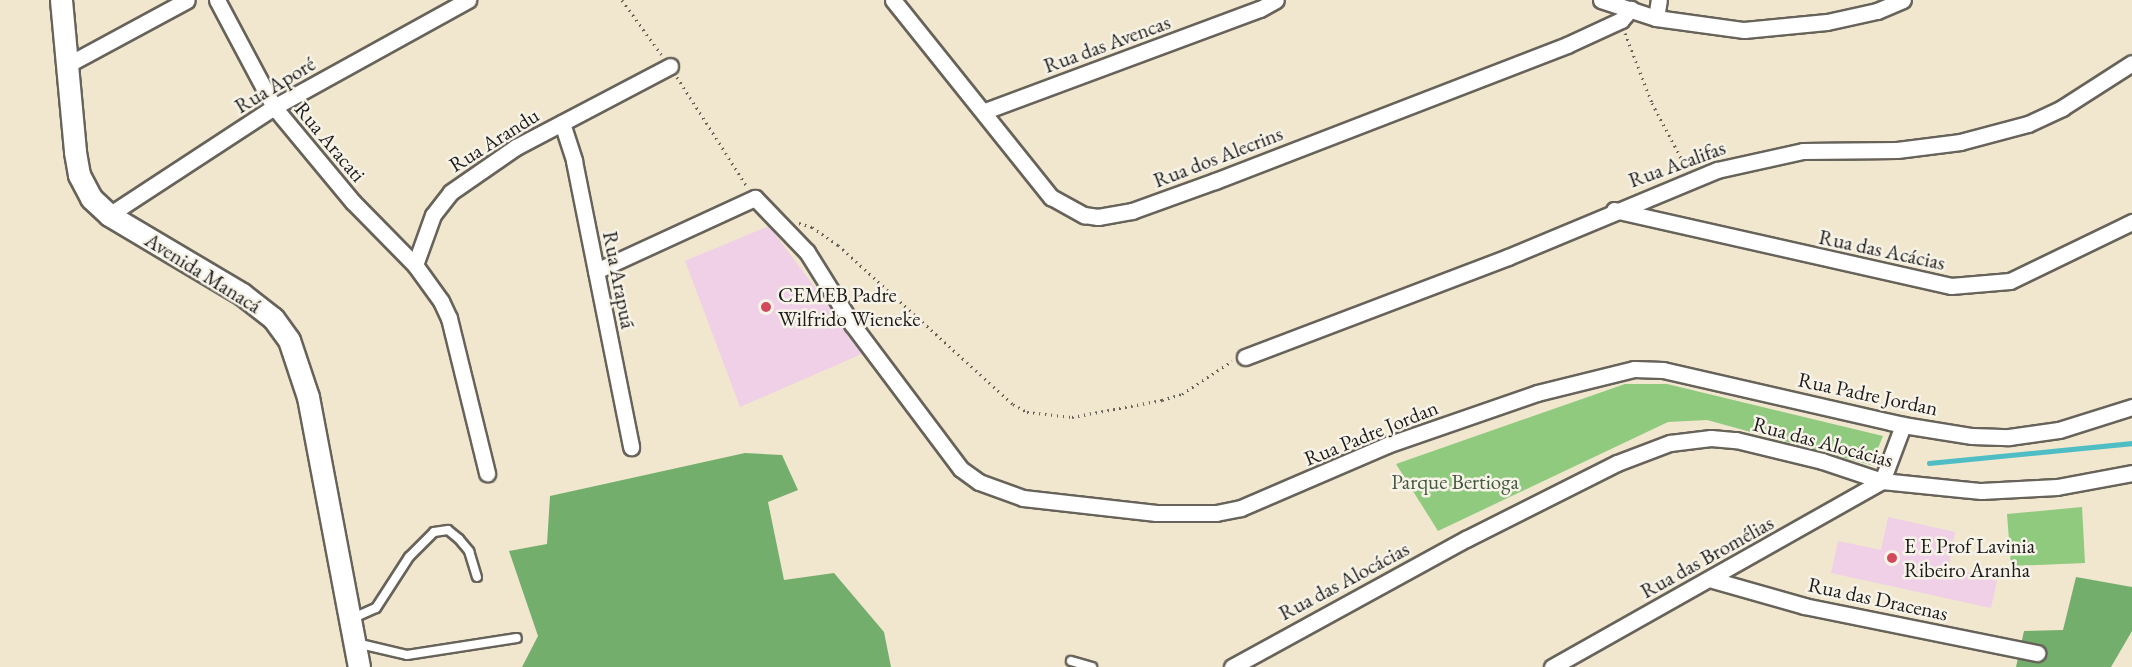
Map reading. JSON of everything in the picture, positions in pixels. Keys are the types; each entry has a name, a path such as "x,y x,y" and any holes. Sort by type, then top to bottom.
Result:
{"street":[{"name":"Avenida Manacá","path":"61,0 79,175 91,198 109,215 242,294 273,318 289,340 308,397 359,667"},
{"path":"67,65 187,0"},
{"name":"Rua Aracati","path":"217,0 274,107 353,202 415,265"},
{"name":"Rua Aporé","path":"109,215 274,107 468,0"},
{"name":"Rua dos Alecrins","path":"893,0 985,111 1051,197 1084,215 1112,217 1259,164 1567,45 1626,15"},
{"name":"Rua das Avencas","path":"985,111 1260,9 1276,0"},
{"path":"1601,0 1626,15 1744,30 1782,28 1856,16 1903,0"},
{"path":"1656,18 1659,0"},
{"name":"Rua Acalifas","path":"1245,357 1508,257 1614,210 1692,179 1760,158 1803,151 1897,150 1960,142 2028,124 2062,108 2132,63"},
{"name":"Rua Arandu","path":"415,265 433,215 451,192 516,147 670,66"},
{"name":"Rua Arapuã","path":"562,123 596,271 631,447"},
{"path":"596,271 755,198"},
{"name":"Rua Padre Jordan","path":"755,198 780,220 807,252 852,324 961,469 996,489 1055,504 1156,513 1216,513 1241,508 1387,445 1537,393 1635,369 1663,370 1903,425 1972,436 2032,435 2070,427 2132,407"},
{"name":"Rua das Acácias","path":"1614,210 1951,286 2010,281 2132,222"},
{"path":"415,265 449,318 487,473"},
{"path":"1882,482 1903,425"},
{"name":"Rua das Alocácias","path":"1232,667 1466,539 1617,463 1670,443 1711,438 1736,441 1822,460 1882,482 1981,491 2019,490 2132,473"},
{"name":"Rua das Bromélias","path":"1552,667 1713,580 1882,482"},
{"name":"Rua das Dracenas","path":"1713,580 1804,606 2037,653"}],"lane":[{"path":"350,619 376,608 410,557 434,532 448,530 459,539 469,551 477,577"},
{"path":"354,643 406,655 517,638"},
{"path":"1071,661 1092,667"}],"path":[{"path":"622,0 670,66 755,198"},
{"path":"1626,15 1652,102 1692,179"},
{"path":"780,220 813,226 833,241 1013,404 1027,412 1072,417 1162,400 1182,394 1228,363 1245,357"}],"shaded area":[{"name":"CEMEB Padre Wilfrido Wieneke","path":"769,226 864,353 740,407 685,261"},
{"name":"E E Prof Lavinia Ribeiro Aranha","path":"1888,517 1955,532 1949,566 1997,581 1991,608 1831,573 1838,541 1881,550"}],"green space":[{"name":"Parque Bertioga","path":"1625,384 1667,384 1883,436 1871,465 1707,420 1668,422 1438,531 1396,464"},
{"path":"745,453 782,455 798,490 768,502 784,580 834,573 884,632 891,667 522,667 538,636 509,551 547,544 550,496"},
{"path":"2082,507 2085,563 2011,566 2007,514"},
{"path":"2076,577 2132,587 2132,631 2111,667 2016,667 2024,631 2063,630"}],"waterway":[{"path":"1929,463 2132,443"}],"place":[{"name":"CEMEB Padre Wilfrido Wieneke","path":"766,307"},
{"name":"E E Prof Lavinia Ribeiro Aranha","path":"1892,558"}]}
